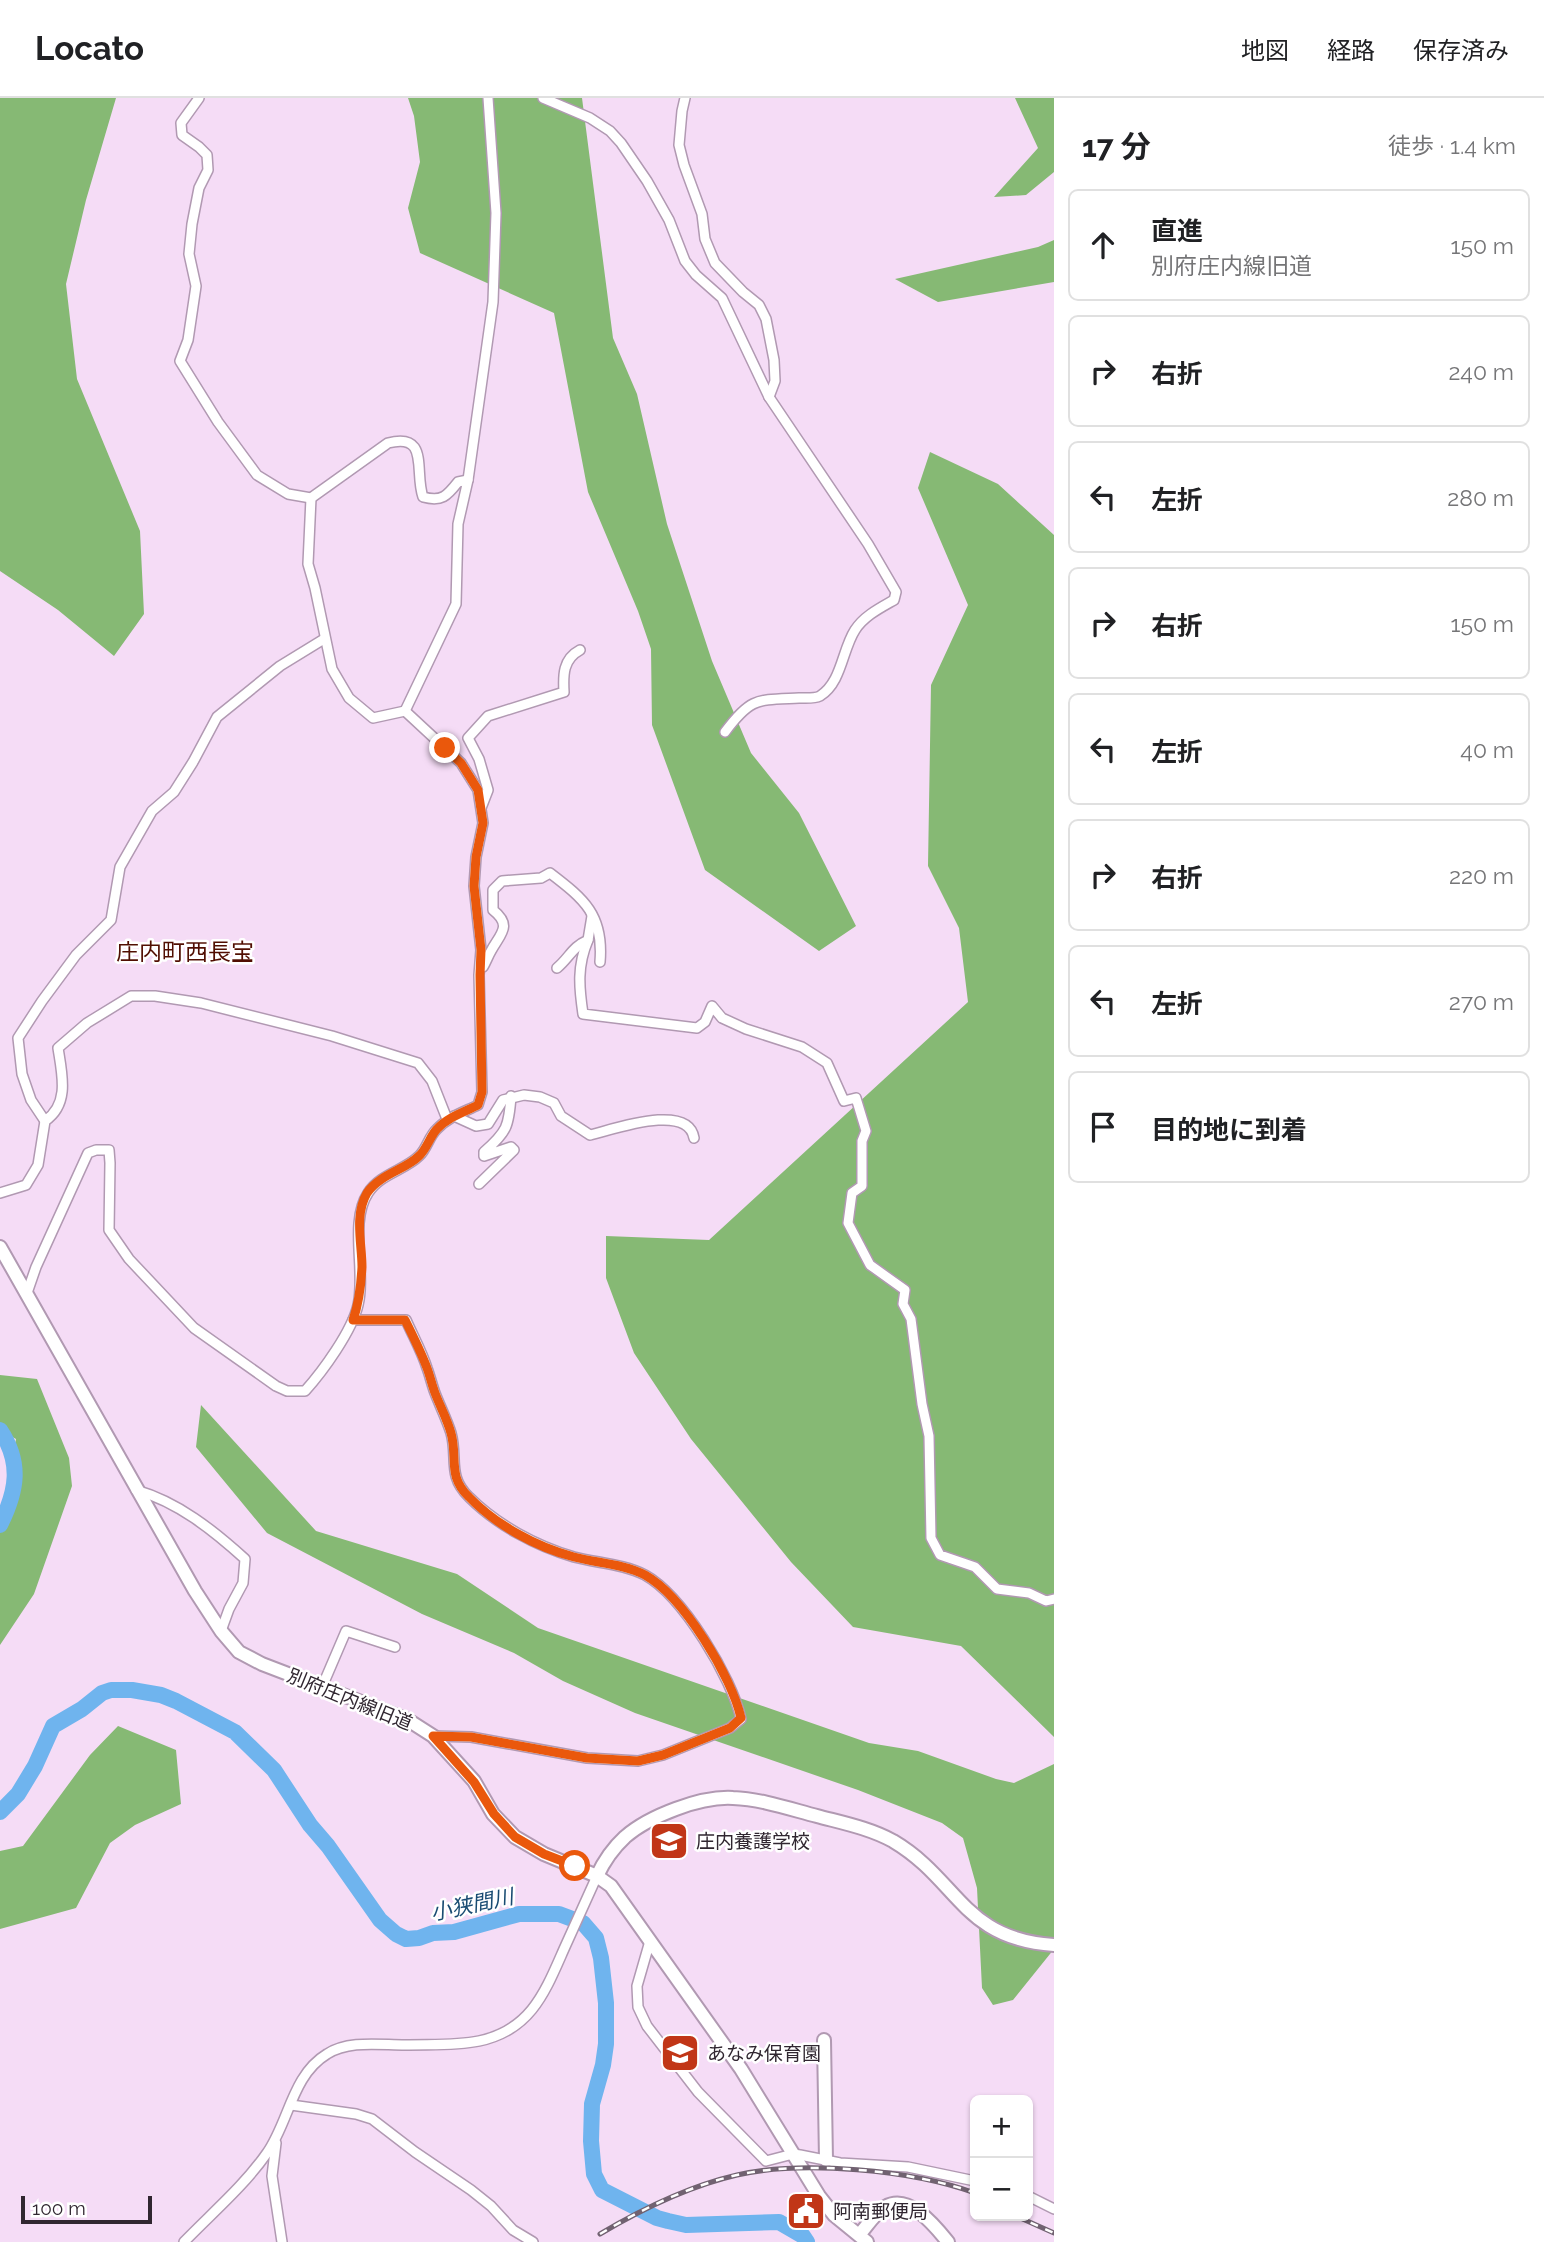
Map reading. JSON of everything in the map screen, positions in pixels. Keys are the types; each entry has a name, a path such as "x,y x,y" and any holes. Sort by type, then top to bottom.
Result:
{"street":[{"path":"199,98 181,123 182,135 207,155 208,170 199,188 192,224 189,254 196,286 188,340 180,361 218,422 257,475 288,494 311,498 388,443 400,440 409,441 416,448 419,486 423,497 435,500 448,495 458,482 468,481"},
{"path":"405,711 456,604 458,524 468,481 493,302 496,214 488,98"},
{"path":"543,98 590,118 610,131 621,143 669,220 685,261 696,275 722,298 769,397 896,592 894,600 876,610 857,627 835,679 828,689 817,698 762,700 746,707 725,732"},
{"path":"685,98 679,145 684,165 702,215 705,239 715,263 759,305 766,319 774,360 775,382 769,397"},
{"path":"311,498 308,564 316,588 332,669 349,698 373,718 405,711"},
{"path":"0,1193 26,1185 38,1165 45,1121 31,1100 22,1074 18,1038 76,954 111,920 120,867 152,811 174,792 187,772 217,717 279,666 324,639"},
{"path":"481,810 488,790 479,760 467,738 488,716 564,692 563,673 571,655 580,650"},
{"path":"27,1293 88,1153 109,1150 109,1230 129,1259 194,1328 265,1379 287,1391 305,1391 320,1375 353,1320 359,1303 362,1267 359,1227 368,1192 386,1175 419,1156 435,1130 450,1118 478,1105 482,1092 481,950 474,886 476,857 483,823 478,790 461,763 405,711"},
{"path":"480,975 504,927 499,915 493,910 494,890 502,881 541,878 550,873 588,907 600,930 600,962"},
{"path":"593,916 588,940 581,956 580,992 583,1014 697,1028 705,1022 712,1006 722,1018 746,1029 802,1047 827,1063 844,1101 856,1098 866,1131 862,1141 862,1186 852,1193 848,1223 870,1265 905,1290 903,1304 911,1319 929,1436 931,1538 940,1555 975,1567 997,1589 1029,1594 1046,1601 1054,1599"},
{"path":"557,968 568,958 575,946 588,940"},
{"path":"45,1121 55,1114 62,1099 58,1048 87,1023 131,996 142,995 201,1003 332,1036 418,1063 432,1081 450,1118 476,1126 488,1124 503,1100 511,1096 533,1096 554,1103 561,1116 590,1135 669,1119 690,1128 695,1134 694,1138"},
{"path":"479,1184 514,1150 511,1147 484,1156 484,1152 508,1126 511,1096"},
{"name":"別府庄内線旧道","path":"0,1247 195,1591 221,1631 239,1652 262,1664 408,1720 433,1736 474,1782 494,1814 515,1837 544,1854 597,1876 615,1891 741,2069 814,2190 827,2207 863,2238"},
{"path":"353,1320 405,1320 427,1367 451,1435 454,1475 470,1499 513,1532 544,1547 573,1557 624,1567 646,1576 663,1588 679,1604 707,1645 732,1691 741,1718 730,1728 663,1755 638,1761 587,1758 471,1737 433,1736"},
{"path":"136,1490 152,1494 178,1507 246,1559 243,1583 221,1631"},
{"path":"322,1687 346,1631 395,1647"},
{"path":"282,2242 272,2176 274,2151 299,2085 308,2071 333,2051 358,2045 479,2041 503,2033 526,2018 545,1994 597,1876 615,1847 639,1828 698,1802 722,1797 742,1798 878,1833 914,1856 968,1911 990,1928 1023,1942 1054,1945"},
{"path":"650,1941 637,1986 638,2007 647,2026 698,2092 766,2161 793,2154 826,2160 908,2167 970,2180"},
{"path":"824,2040 826,2160"},
{"path":"291,2105 356,2114 372,2119 471,2190 491,2206 513,2230 533,2242"},
{"path":"184,2242 252,2172 280,2132"},
{"path":"1033,2198 1054,2209"},
{"path":"863,2238 882,2209 895,2204 917,2211 948,2242"}],"green space":[{"path":"0,98 116,98 86,200 66,284 77,379 140,531 144,614 114,656 58,610 0,571"},
{"path":"408,98 582,98 613,338 637,394 667,524 712,661 751,753 799,813 856,926 819,951 705,870 652,725 651,649 588,492 554,313 420,253 408,208 420,162 414,116"},
{"path":"1015,98 1054,98 1054,172 1026,195 994,197 1038,148"},
{"path":"1054,240 1054,282 938,302 895,279 1038,247"},
{"path":"930,452 998,484 1054,535 1054,1737 961,1646 853,1627 791,1562 691,1439 634,1353 606,1278 606,1236 709,1240 968,1002 959,928 928,866 931,685 968,605 918,488"},
{"path":"0,1375 37,1379 69,1458 72,1486 34,1594 0,1645 0,1526 16,1439 0,1430"},
{"path":"201,1405 316,1531 457,1574 538,1628 869,1743 918,1751 996,1779 1014,1783 1054,1764 1054,1949 1013,2000 993,2005 982,1988 977,1888 963,1838 942,1823 858,1790 635,1713 563,1681 514,1653 422,1614 267,1533 196,1447"},
{"path":"118,1726 176,1750 181,1804 135,1825 110,1843 76,1908 0,1929 0,1851 23,1846 90,1755"}],"waterway":[{"name":"小狭間川","path":"0,1430 12,1454 15,1477 0,1525"},
{"name":"小狭間川","path":"0,1812 18,1794 35,1766 53,1726 102,1693 132,1690 161,1695 235,1732 274,1770 310,1825 380,1920 396,1934 406,1939 419,1938 433,1933 454,1932 519,1914 559,1914 583,1923 596,1938 606,2003 606,2044 592,2104 591,2141 594,2174 602,2190 668,2221 686,2225 779,2222 803,2236 807,2242"}],"railway":[{"path":"600,2234 649,2207 684,2192 737,2175 764,2171 825,2168 889,2173 921,2178 970,2191"},
{"path":"1027,2221 1054,2233"}],"place":[{"name":"庄内養護学校","path":"669,1841"},
{"name":"あなみ保育園","path":"680,2053"},
{"name":"阿南郵便局","path":"806,2211"}],"district":[{"name":"庄内町西長宝","path":"185,952"}],"route":[{"path":"445,748 461,763 478,790 483,823 476,857 474,886 481,950 482,1092 478,1105 447,1119 435,1130 419,1156 386,1175 368,1192 359,1227 362,1267 359,1303 353,1320 405,1320 427,1367 451,1435 454,1475 470,1499 513,1532 544,1547 573,1557 624,1567 646,1576 663,1588 679,1604 707,1645 732,1691 741,1718 730,1728 663,1755 638,1761 587,1758 471,1737 433,1736 474,1782 494,1814 515,1837 544,1854 575,1866"}]}
